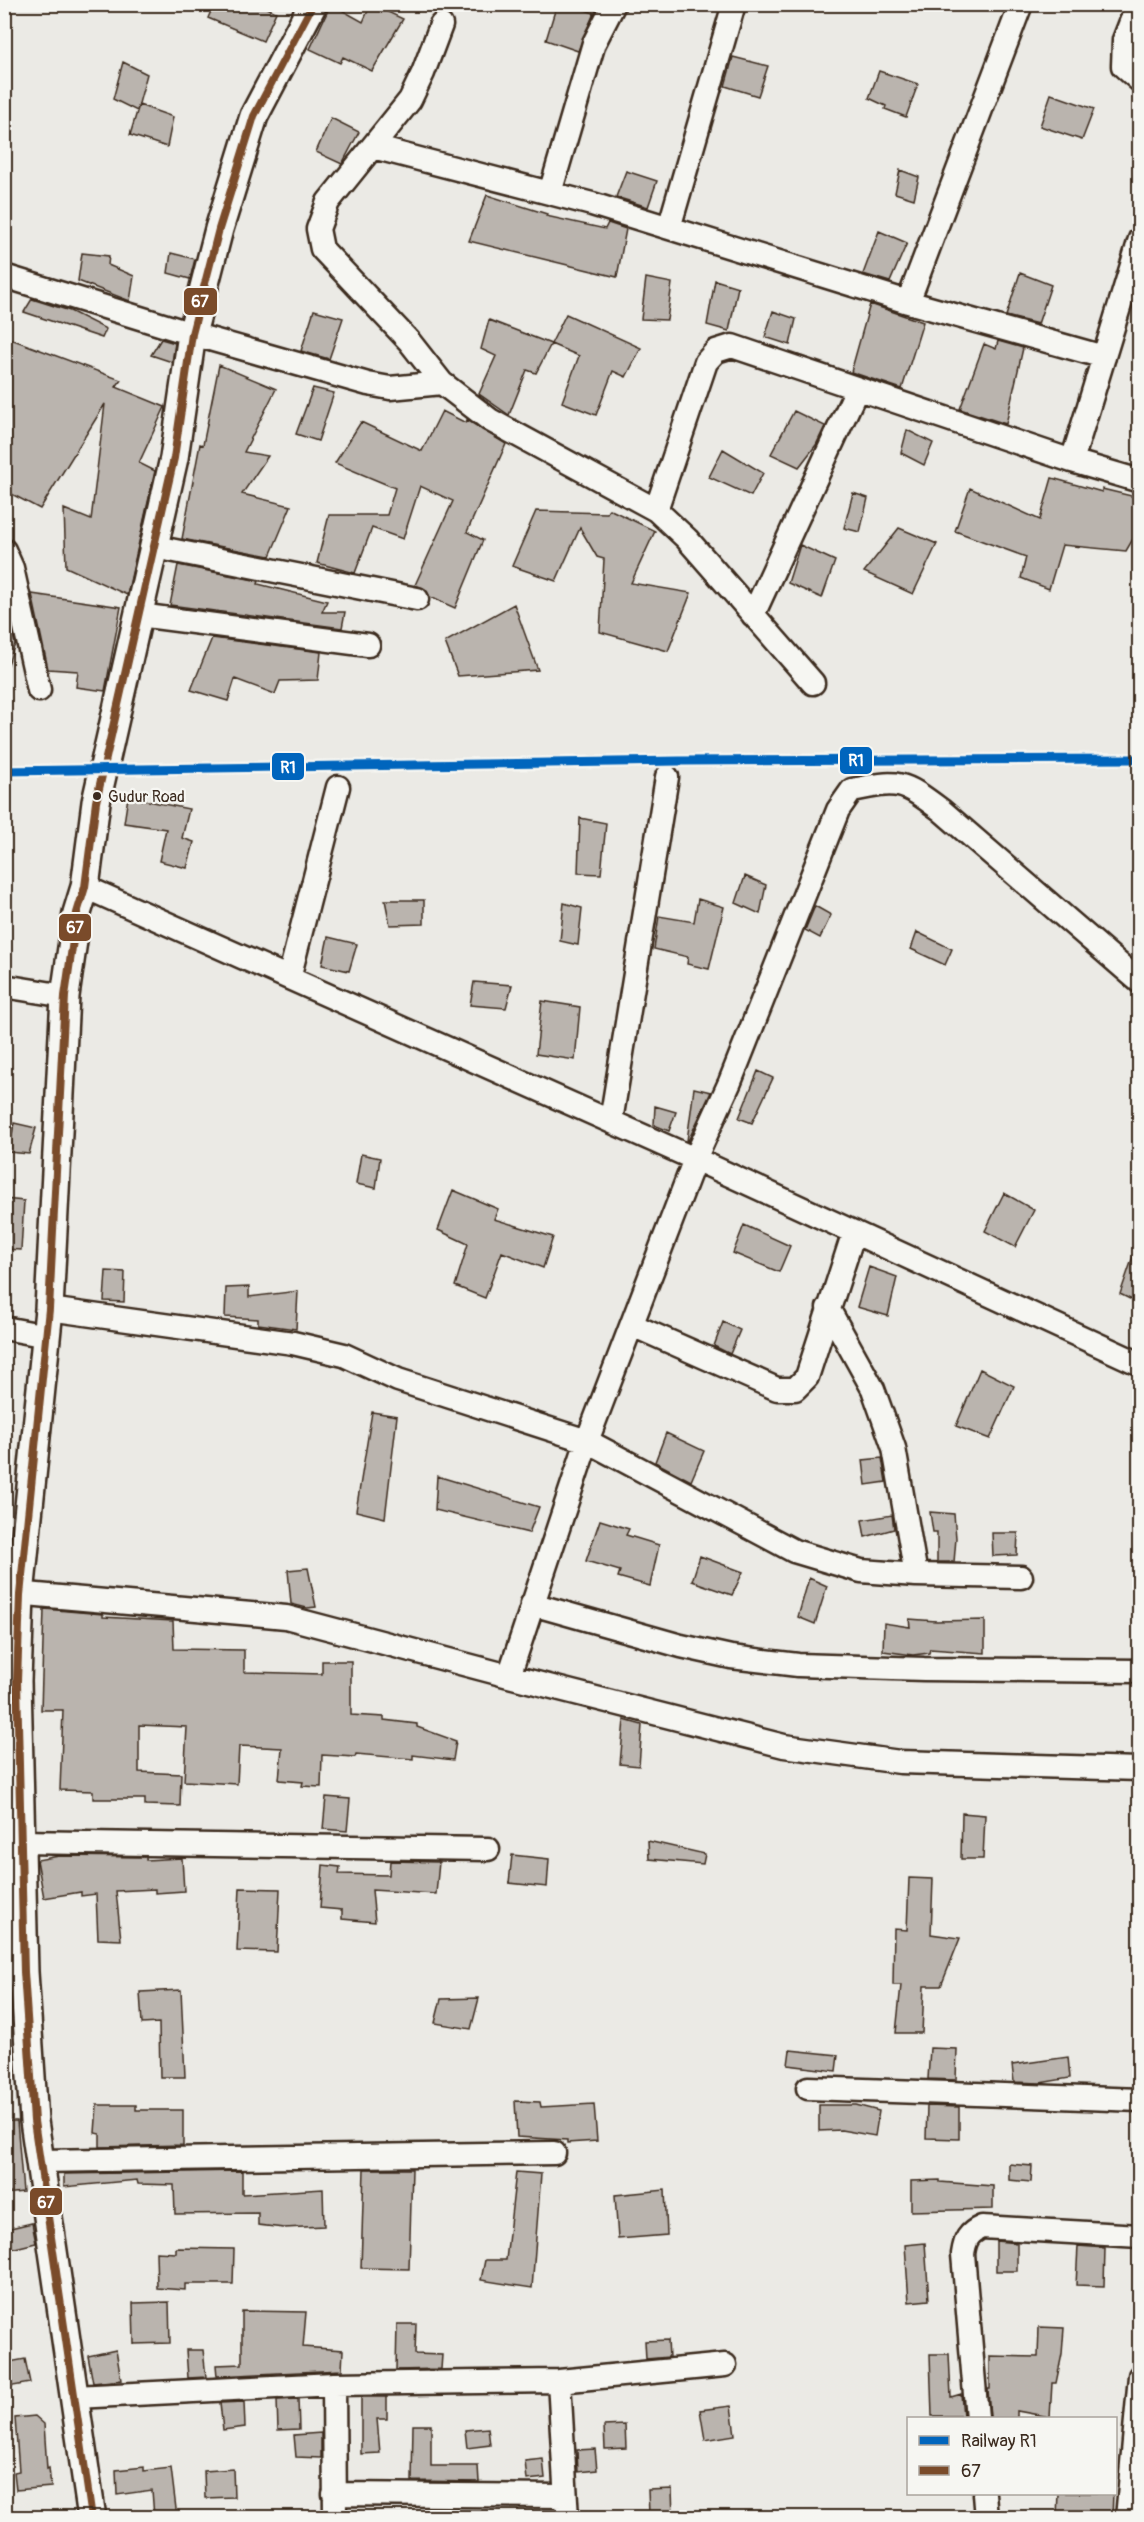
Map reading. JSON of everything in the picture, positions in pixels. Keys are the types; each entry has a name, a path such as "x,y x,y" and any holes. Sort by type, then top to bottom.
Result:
{"street":[{"path":"92,2517 39,2161 14,1972 20,1842 17,1681 12,1594 48,1322 65,996 77,913 85,888 96,802 174,458 192,334 219,229 254,116 313,4"},
{"path":"550,193 594,43 614,4"},
{"path":"669,228 734,4"},
{"path":"908,302 1021,4"},
{"path":"1137,4 1125,40 1123,66 1140,81"},
{"path":"441,25 410,100 328,202 318,229 322,249 409,341 442,382 490,420 656,510 687,539 813,683"},
{"path":"373,147 550,193 908,302 1104,357"},
{"path":"1072,461 1140,239"},
{"path":"4,276 192,334 368,384 390,388 442,382"},
{"path":"656,510 706,362 716,351 732,346 1072,461 1140,481"},
{"path":"753,615 857,388"},
{"path":"155,547 417,599"},
{"path":"4,550 12,568 39,690"},
{"path":"140,615 368,645"},
{"path":"610,1121 667,777"},
{"path":"509,1676 587,1441 695,1159 730,1082 838,810 852,790 885,783 908,786 941,810 1140,982"},
{"path":"289,978 338,787"},
{"path":"85,888 695,1159 1140,1364"},
{"path":"4,986 65,996"},
{"path":"632,1325 777,1389 795,1389 807,1377 854,1232"},
{"path":"828,1308 873,1389 894,1448 916,1575"},
{"path":"4,1328 48,1322 293,1343 344,1355 398,1380 587,1441 794,1551 861,1571 916,1575 1021,1577"},
{"path":"12,1594 286,1617 784,1746 900,1762 1140,1769"},
{"path":"532,1604 681,1646 753,1660 798,1665 1140,1671"},
{"path":"20,1842 488,1850"},
{"path":"808,2088 1140,2100"},
{"path":"39,2161 554,2153"},
{"path":"978,2417 963,2254 970,2232 982,2227 1140,2236"},
{"path":"75,2397 334,2384 560,2381 725,2365"},
{"path":"1127,2517 1140,2376"},
{"path":"334,2494 566,2507 560,2381"},
{"path":"334,2384 335,2517"},
{"path":"984,2495 986,2517"}],"building":[{"path":"214,4 259,4 276,12 263,41 208,18"},
{"path":"331,4 363,22 371,4 403,19 372,71 343,57 340,63 310,49"},
{"path":"557,4 568,4 594,13 578,51 546,40"},
{"path":"733,57 768,66 758,96 725,86"},
{"path":"123,62 147,74 137,111 113,99"},
{"path":"879,71 918,84 906,117 885,109 886,106 869,98"},
{"path":"1051,94 1094,109 1082,140 1040,126"},
{"path":"139,105 173,117 167,147 130,135"},
{"path":"331,118 359,132 342,164 316,152"},
{"path":"900,170 919,177 914,199 895,193"},
{"path":"626,171 657,181 648,207 616,197"},
{"path":"487,195 547,214 546,216 605,229 608,223 626,229 617,277 469,241"},
{"path":"879,231 907,243 890,282 863,274"},
{"path":"82,253 109,256 108,265 134,276 130,301 78,281"},
{"path":"171,253 195,259 190,279 168,273"},
{"path":"1020,273 1051,285 1038,324 1006,316"},
{"path":"646,278 672,283 667,320 641,319"},
{"path":"715,280 738,287 729,331 707,325"},
{"path":"32,299 70,311 106,329 102,338 24,312"},
{"path":"870,304 923,322 902,389 851,372"},
{"path":"314,310 343,318 329,359 301,351"},
{"path":"773,311 796,319 790,345 765,337"},
{"path":"566,314 641,348 626,377 613,371 596,415 562,402 579,356 551,344"},
{"path":"489,320 551,344 536,373 527,370 509,415 479,394 496,356 481,349"},
{"path":"11,339 121,380 116,387 165,407 139,463 155,471 127,595 66,567 64,509 91,520 105,404 40,509 4,490 4,356"},
{"path":"161,339 175,343 172,362 151,355"},
{"path":"998,341 1023,348 1006,424 960,409 984,344 996,349"},
{"path":"219,365 276,389 244,452 268,456 242,494 291,506 270,556 182,539 200,444 203,445"},
{"path":"313,388 334,393 318,441 296,434"},
{"path":"442,411 466,423 467,420 506,444 467,532 483,540 455,608 430,597 425,589 415,585 453,501 420,486 403,539 372,528 355,573 317,563 329,515 387,515 395,488 335,463 361,422 422,451"},
{"path":"794,411 825,426 816,445 799,467 771,454"},
{"path":"907,430 933,443 924,465 901,453"},
{"path":"723,449 763,473 751,496 709,477"},
{"path":"1052,478 1102,492 1102,489 1140,498 1140,527 1126,551 1062,545 1049,589 1021,578 1026,557 955,531 970,488 1040,520"},
{"path":"853,493 868,498 860,532 844,528"},
{"path":"609,509 655,531 631,583 691,593 668,651 600,632 604,559 597,557 580,528 556,581 512,566 536,511 607,513"},
{"path":"899,528 937,544 913,594 864,572"},
{"path":"800,545 835,561 822,598 788,583"},
{"path":"178,565 259,581 258,584 327,601 322,612 345,612 342,628 170,605"},
{"path":"32,594 121,607 105,691 76,687 78,671 48,669"},
{"path":"4,597 15,644 7,667 4,667"},
{"path":"514,604 538,670 458,676 445,642"},
{"path":"212,638 321,652 318,680 280,681 275,694 235,679 228,701 191,690"},
{"path":"128,797 189,809 182,838 194,842 187,868 159,861 166,829 124,823"},
{"path":"580,818 606,823 601,874 578,873"},
{"path":"745,876 766,885 760,914 736,903"},
{"path":"698,899 724,907 709,969 687,964 688,957 654,949 659,916 694,922"},
{"path":"385,900 424,900 424,924 390,925"},
{"path":"564,903 582,908 578,945 560,941"},
{"path":"815,906 831,915 820,938 805,930"},
{"path":"917,932 952,949 945,965 911,949"},
{"path":"328,937 357,944 349,971 322,965"},
{"path":"474,982 512,985 506,1008 470,1005"},
{"path":"542,1001 580,1007 575,1060 536,1054"},
{"path":"758,1071 773,1078 752,1123 739,1118"},
{"path":"694,1088 711,1092 687,1141"},
{"path":"655,1106 676,1112 669,1131 654,1125"},
{"path":"14,1123 36,1128 29,1154 9,1152"},
{"path":"361,1154 380,1158 376,1188 356,1184"},
{"path":"453,1190 498,1209 494,1219 553,1237 543,1268 502,1252 485,1298 455,1286 468,1244 438,1230"},
{"path":"1004,1193 1034,1210 1015,1247 985,1231"},
{"path":"4,1199 24,1201 21,1250 4,1249"},
{"path":"744,1225 790,1246 779,1272 733,1253"},
{"path":"1137,1245 1140,1245 1140,1304 1120,1294"},
{"path":"869,1267 897,1277 888,1316 857,1307"},
{"path":"106,1271 125,1272 124,1302 104,1301"},
{"path":"249,1287 249,1297 298,1291 296,1329 258,1324 258,1319 225,1317 226,1288"},
{"path":"723,1322 740,1330 730,1354 714,1346"},
{"path":"980,1369 1014,1386 990,1439 956,1426"},
{"path":"372,1412 397,1416 385,1518 356,1511"},
{"path":"666,1433 704,1451 691,1481 655,1462"},
{"path":"882,1458 886,1482 866,1485 863,1460"},
{"path":"437,1476 539,1507 529,1533 435,1510"},
{"path":"930,1512 954,1514 956,1538 954,1562 937,1562 937,1532 933,1532"},
{"path":"892,1515 894,1529 865,1537 862,1520"},
{"path":"600,1520 629,1529 626,1535 659,1545 650,1586 618,1577 620,1571 586,1561"},
{"path":"992,1533 1018,1533 1017,1555 993,1556"},
{"path":"700,1556 743,1572 732,1595 692,1581"},
{"path":"308,1568 316,1607 307,1608 291,1604 288,1570"},
{"path":"809,1578 827,1586 815,1624 798,1617"},
{"path":"44,1609 103,1614 103,1617 173,1621 174,1649 244,1650 244,1672 322,1674 322,1661 351,1661 351,1715 384,1717 384,1720 417,1724 417,1727 456,1741 453,1760 413,1755 413,1759 356,1754 355,1757 322,1755 321,1787 302,1786 303,1782 279,1780 282,1748 239,1746 237,1784 184,1781 187,1727 139,1725 139,1772 181,1774 180,1806 145,1805 145,1799 93,1799 93,1791 60,1790 63,1710 41,1710"},
{"path":"909,1619 985,1620 985,1653 930,1649 929,1653 913,1655 883,1651 884,1623 910,1627"},
{"path":"624,1720 642,1725 639,1766 620,1764"},
{"path":"326,1797 350,1799 347,1831 323,1829"},
{"path":"962,1813 985,1815 983,1859 961,1859"},
{"path":"648,1841 705,1854 703,1864 649,1859"},
{"path":"512,1855 549,1859 547,1887 509,1883"},
{"path":"59,1856 146,1857 146,1860 182,1858 184,1891 155,1893 155,1889 116,1891 121,1940 98,1939 96,1894 81,1896 81,1892 44,1898 37,1860"},
{"path":"390,1861 439,1862 436,1894 372,1890 375,1922 342,1919 342,1910 320,1908 323,1865 340,1867 339,1874 389,1875"},
{"path":"909,1878 933,1879 931,1934 960,1938 941,1986 924,1986 922,2033 896,2033 901,1985 893,1985 894,1929 907,1930"},
{"path":"240,1888 280,1889 277,1952 237,1951"},
{"path":"181,1990 185,2077 160,2077 159,2023 142,2024 140,1992"},
{"path":"479,1998 471,2029 435,2023 441,1999"},
{"path":"930,2048 957,2049 956,2080 928,2079"},
{"path":"790,2050 838,2055 836,2071 788,2065"},
{"path":"1068,2057 1070,2078 1040,2083 1014,2082 1012,2065"},
{"path":"515,2101 540,2102 541,2107 594,2104 597,2141 567,2143 567,2140 517,2137"},
{"path":"97,2105 136,2105 136,2110 183,2110 183,2145 100,2147 100,2134 95,2133"},
{"path":"819,2105 856,2105 879,2111 875,2136 841,2130 819,2131"},
{"path":"927,2106 959,2107 959,2139 926,2138"},
{"path":"4,2121 17,2121 23,2192 4,2194"},
{"path":"1009,2164 1032,2166 1031,2182 1009,2180"},
{"path":"364,2169 412,2169 409,2269 361,2268"},
{"path":"242,2171 242,2194 323,2189 324,2226 284,2228 258,2225 258,2213 175,2214 174,2185 138,2184 137,2180 64,2187 64,2174"},
{"path":"516,2172 541,2174 532,2288 481,2280 485,2260 506,2260"},
{"path":"940,2180 940,2182 993,2186 993,2209 911,2211 911,2181"},
{"path":"665,2190 667,2235 618,2239 615,2195"},
{"path":"32,2223 36,2243 11,2249 6,2229"},
{"path":"996,2241 1017,2243 1017,2271 996,2271"},
{"path":"925,2243 929,2300 909,2302 905,2245"},
{"path":"1078,2246 1105,2248 1104,2286 1076,2285"},
{"path":"176,2248 234,2249 233,2284 185,2284 185,2290 157,2288 156,2252 176,2253"},
{"path":"169,2302 170,2343 134,2344 133,2303"},
{"path":"242,2311 306,2312 303,2347 343,2350 342,2370 217,2376 216,2365 242,2364"},
{"path":"397,2324 416,2324 415,2354 442,2355 441,2369 396,2370"},
{"path":"1039,2327 1064,2328 1056,2383 1052,2383 1050,2417 1017,2411 1017,2417 990,2417 988,2389 990,2389 990,2356 1038,2357"},
{"path":"668,2340 669,2357 646,2359 645,2341"},
{"path":"116,2350 121,2380 93,2383 88,2356"},
{"path":"186,2350 203,2350 206,2377 188,2378"},
{"path":"930,2354 949,2354 951,2397 961,2394 963,2416 932,2416"},
{"path":"25,2359 30,2383 8,2387 4,2363"},
{"path":"361,2397 387,2397 387,2419 377,2419 380,2453 361,2454"},
{"path":"298,2399 299,2429 278,2430 277,2400"},
{"path":"244,2402 245,2427 223,2430 220,2403"},
{"path":"731,2406 735,2435 705,2440 700,2410"},
{"path":"35,2416 44,2424 47,2469 49,2468 51,2487 16,2490 14,2472 19,2471 15,2418"},
{"path":"413,2425 431,2425 431,2466 478,2466 479,2482 412,2481"},
{"path":"625,2425 626,2448 605,2449 604,2426"},
{"path":"488,2428 490,2445 467,2448 465,2430"},
{"path":"321,2433 321,2458 296,2457 294,2435"},
{"path":"595,2449 597,2470 578,2472 577,2450"},
{"path":"543,2459 545,2478 527,2480 525,2461"},
{"path":"144,2467 144,2471 171,2468 177,2517 154,2517 152,2490 117,2495 116,2470"},
{"path":"233,2469 234,2497 205,2498 204,2471"},
{"path":"672,2489 673,2517 654,2517 654,2514 649,2514 648,2490"},
{"path":"1058,2495 1113,2495 1112,2517 1057,2517"}],"rail line":[{"name":"R1","path":"4,771 679,761 1140,759"}],"transit line":[{"name":"67","path":"92,2518 34,2121 24,1972 17,1681 20,1595 49,1309 65,996 77,913 85,887 96,802 174,458 192,334 219,229 254,116 313,4"}],"place":[{"name":"Gudur Road","path":"97,796"}]}
